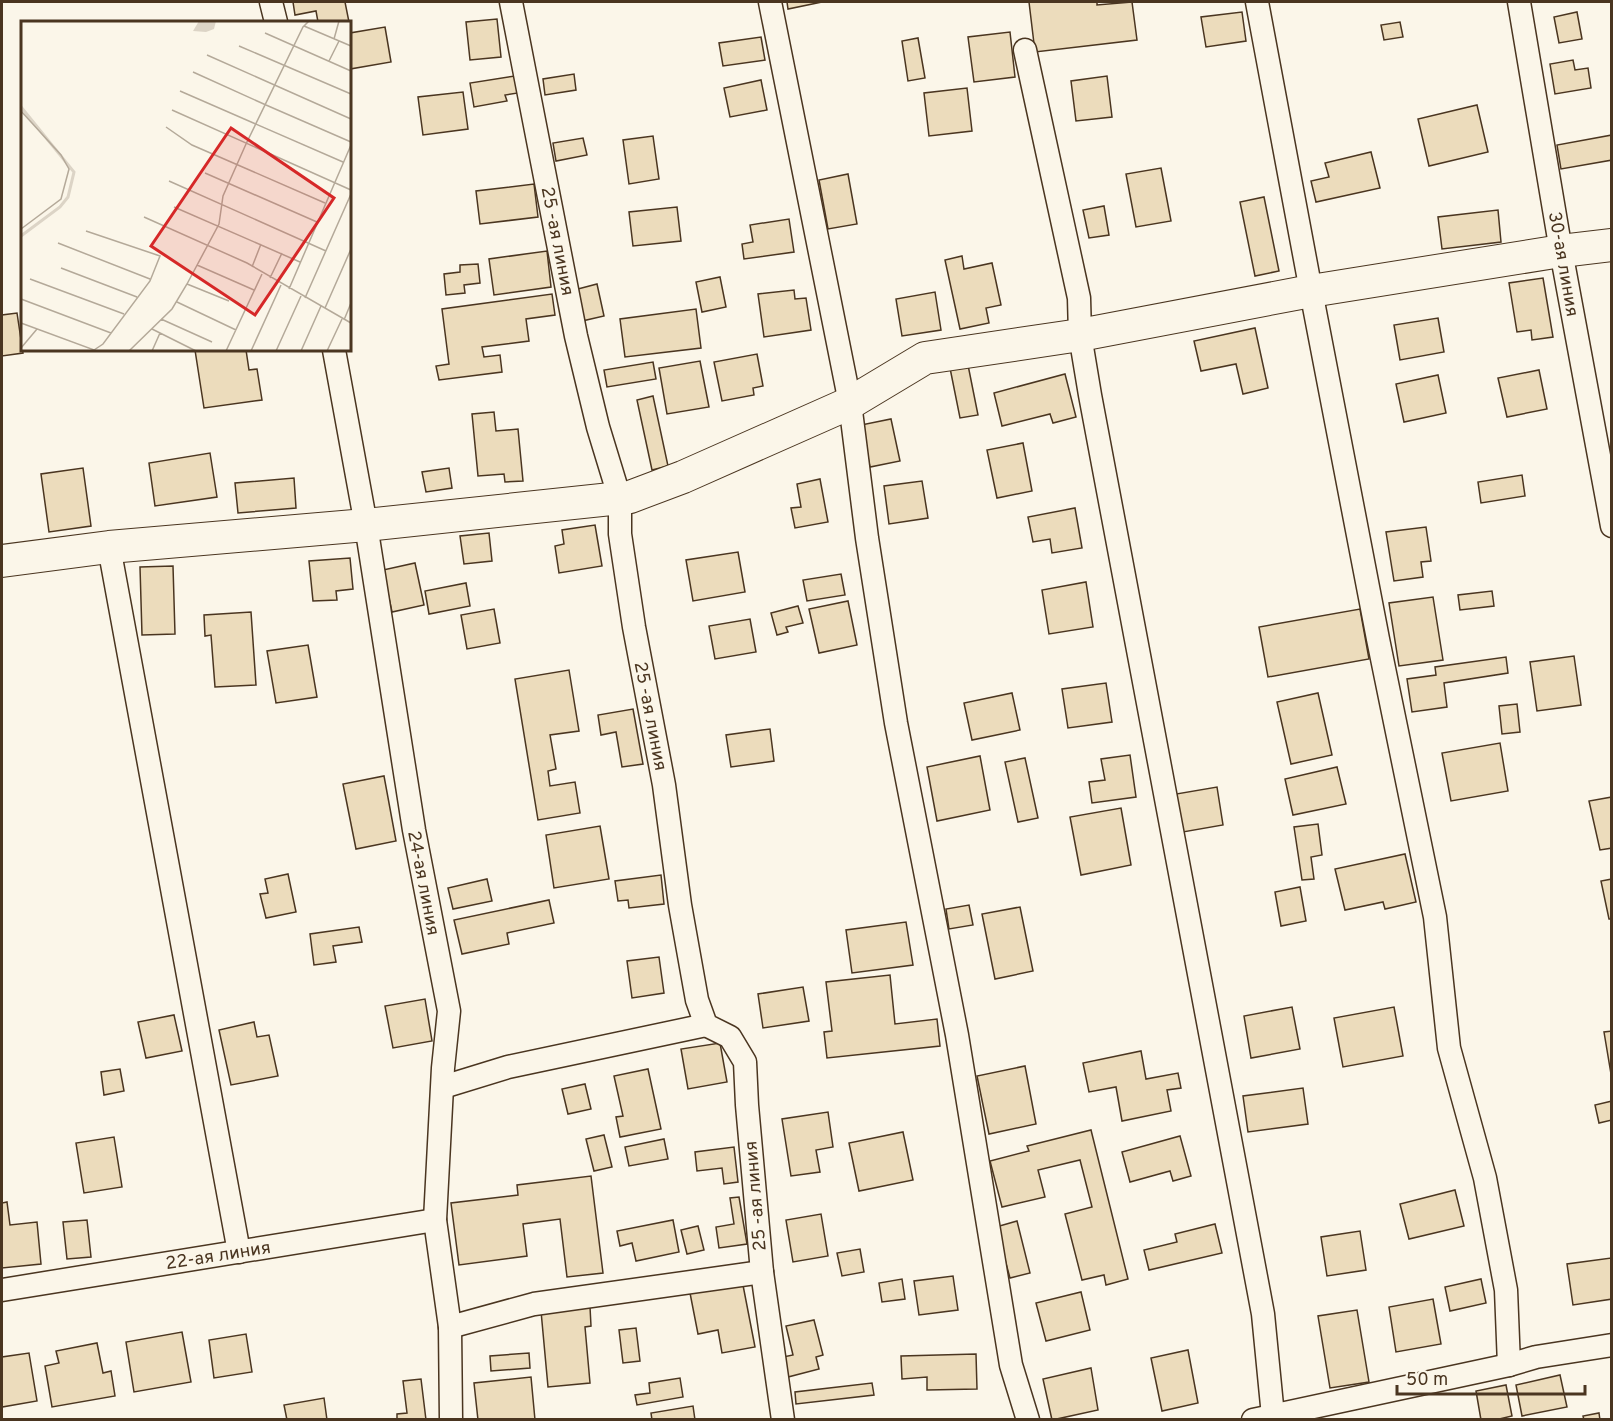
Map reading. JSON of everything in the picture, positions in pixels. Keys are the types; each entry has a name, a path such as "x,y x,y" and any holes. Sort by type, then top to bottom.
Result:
{"street":[{"path":"271,2 276,21"},
{"name":"25 -ая линия","path":"511,2 576,336 598,427 620,499 620,534 634,627 664,785 680,905 698,1000 706,1025 730,1037 745,1062 762,1272 783,1419"},
{"path":"770,2 850,403 867,538 896,723 957,1035 1011,1365 1028,1419"},
{"path":"1257,2 1378,639 1436,917 1449,1048 1485,1178 1494,1223 1506,1290 1509,1365"},
{"name":"30-ая линия","path":"1519,2 1611,526"},
{"path":"1025,50 1080,298 1080,335 1089,395 1263,1314 1263,1418 1509,1365 1536,1357 1611,1345"},
{"path":"2,561 109,547 366,525 630,498 850,403 925,358 1080,335 1311,291 1611,245"},
{"name":"24-ая линия","path":"334,351 366,525 414,830 449,1011 443,1068 435,1220 450,1327 451,1419"},
{"path":"109,547 239,1252"},
{"path":"443,1087 508,1067 706,1025"},
{"name":"22-ая линия","path":"2,1290 435,1220"},
{"path":"450,1327 534,1304 762,1272"}],"building":[{"path":"293,2 345,2 349,21 318,21 316,11 295,15"},
{"path":"787,2 822,2 788,9"},
{"path":"1029,2 1097,2 1097,5 1132,2 1137,40 1035,52"},
{"path":"1242,12 1246,41 1206,47 1201,17"},
{"path":"1577,12 1582,39 1559,43 1554,17"},
{"path":"497,19 501,57 470,60 466,22"},
{"path":"1400,22 1403,37 1384,40 1381,25"},
{"path":"385,27 391,62 351,69 351,33"},
{"path":"1010,32 1015,77 974,82 968,37"},
{"path":"761,37 765,60 723,66 719,43"},
{"path":"918,38 925,78 908,81 902,41"},
{"path":"1573,60 1575,70 1588,68 1591,88 1555,94 1550,64"},
{"path":"574,74 576,90 545,95 543,79"},
{"path":"515,76 518,93 505,95 507,101 474,107 470,83"},
{"path":"1107,76 1112,117 1076,121 1071,81"},
{"path":"761,80 767,110 730,117 724,88"},
{"path":"967,88 972,131 929,136 924,93"},
{"path":"463,92 468,129 423,135 418,97"},
{"path":"1477,105 1488,152 1429,166 1418,119"},
{"path":"1612,135 1612,160 1561,169 1557,145"},
{"path":"653,136 659,179 629,184 623,140"},
{"path":"583,138 587,155 556,161 553,143"},
{"path":"1371,152 1380,188 1316,202 1311,181 1329,177 1325,163"},
{"path":"1161,168 1171,221 1136,227 1126,174"},
{"path":"848,174 857,224 828,229 819,180"},
{"path":"534,184 538,217 480,224 476,191"},
{"path":"1264,197 1279,271 1255,276 1240,202"},
{"path":"1104,206 1109,235 1089,238 1083,210"},
{"path":"677,207 681,241 633,246 629,212"},
{"path":"1498,210 1501,242 1442,249 1438,217"},
{"path":"789,219 794,252 744,259 742,244 753,242 750,225"},
{"path":"547,251 551,287 494,295 489,259"},
{"path":"962,256 964,269 992,263 1001,305 986,308 989,323 960,329 945,260"},
{"path":"478,264 480,283 464,285 465,293 446,295 444,274 460,272 460,265"},
{"path":"720,277 726,307 702,312 696,282"},
{"path":"1543,278 1553,337 1532,340 1531,330 1517,332 1509,283"},
{"path":"597,284 604,316 582,321 574,290"},
{"path":"794,290 795,299 806,298 811,330 764,337 758,294"},
{"path":"935,292 941,330 902,336 896,299"},
{"path":"552,294 555,315 526,319 529,341 482,347 484,357 500,355 502,372 439,380 436,366 449,364 442,309"},
{"path":"696,309 701,348 625,357 620,319"},
{"path":"17,313 23,353 2,356 2,315"},
{"path":"1438,318 1444,352 1400,360 1394,325"},
{"path":"1255,328 1268,388 1243,394 1236,364 1201,371 1194,341"},
{"path":"195,351 246,351 249,370 257,369 262,400 204,408"},
{"path":"757,354 763,386 753,388 754,395 722,401 714,362"},
{"path":"700,361 709,407 667,414 659,368"},
{"path":"653,362 656,379 607,387 604,370"},
{"path":"968,365 978,415 960,418 950,368"},
{"path":"1539,370 1547,409 1507,417 1498,378"},
{"path":"1065,374 1076,417 1053,423 1050,414 1002,426 994,393"},
{"path":"1438,375 1446,413 1404,422 1396,384"},
{"path":"653,396 668,466 652,470 637,400"},
{"path":"494,412 496,431 518,429 523,481 505,482 504,474 478,476 472,414"},
{"path":"891,419 900,461 870,467 861,425"},
{"path":"1023,443 1032,491 997,498 987,450"},
{"path":"210,453 217,497 155,506 149,463"},
{"path":"83,468 91,526 49,532 41,474"},
{"path":"449,468 452,488 426,492 422,472"},
{"path":"1522,475 1525,496 1481,503 1478,482"},
{"path":"294,478 296,508 238,513 235,483"},
{"path":"820,479 828,522 795,528 791,508 801,507 797,484"},
{"path":"922,481 928,518 889,524 884,486"},
{"path":"1075,508 1082,548 1052,553 1050,539 1033,542 1028,517"},
{"path":"595,525 602,566 559,573 555,546 564,544 562,530"},
{"path":"1426,527 1431,561 1421,562 1423,577 1394,581 1386,532"},
{"path":"489,533 492,561 464,564 460,536"},
{"path":"738,552 745,592 693,601 686,560"},
{"path":"350,558 353,589 336,591 337,600 313,601 309,561"},
{"path":"415,563 424,605 392,612 383,570"},
{"path":"173,566 175,634 142,635 140,567"},
{"path":"841,574 845,595 807,601 803,580"},
{"path":"1086,582 1093,627 1049,634 1042,590"},
{"path":"466,583 470,606 429,614 425,591"},
{"path":"1492,591 1494,606 1460,610 1458,595"},
{"path":"1433,597 1443,660 1399,666 1389,603"},
{"path":"848,601 857,645 819,653 809,609"},
{"path":"798,606 803,623 786,627 788,632 777,635 771,613"},
{"path":"494,609 500,643 467,649 461,615"},
{"path":"1360,609 1369,659 1268,677 1259,627"},
{"path":"251,612 256,685 215,687 211,635 205,636 204,615"},
{"path":"750,619 756,652 715,659 709,626"},
{"path":"308,645 317,697 276,703 267,651"},
{"path":"1574,656 1581,705 1537,711 1530,662"},
{"path":"1506,657 1508,673 1444,683 1447,707 1412,712 1407,679 1436,675 1435,667"},
{"path":"569,670 579,731 550,735 556,769 548,771 550,786 575,782 580,813 538,820 515,679"},
{"path":"1106,683 1112,722 1068,728 1062,689"},
{"path":"1012,693 1020,730 972,740 964,703"},
{"path":"1318,693 1332,755 1291,764 1277,702"},
{"path":"1517,704 1520,732 1502,734 1499,706"},
{"path":"633,709 643,764 622,767 616,732 601,735 598,715"},
{"path":"770,729 774,761 731,767 726,735"},
{"path":"1500,743 1508,791 1451,801 1442,753"},
{"path":"1130,755 1136,797 1092,803 1089,782 1105,780 1101,759"},
{"path":"980,756 990,810 937,821 927,767"},
{"path":"1025,758 1038,818 1018,822 1005,762"},
{"path":"1337,767 1346,804 1293,815 1285,779"},
{"path":"384,776 396,841 356,849 343,784"},
{"path":"1217,787 1223,825 1183,832 1176,794"},
{"path":"1612,797 1612,848 1600,850 1589,801"},
{"path":"1121,808 1131,865 1081,875 1070,817"},
{"path":"1318,824 1322,855 1311,857 1314,879 1302,880 1294,827"},
{"path":"600,826 609,879 554,888 546,835"},
{"path":"1405,854 1416,902 1385,909 1383,902 1345,910 1335,869"},
{"path":"288,874 296,912 266,918 260,894 268,893 265,879"},
{"path":"661,875 664,904 629,908 628,900 618,901 615,881"},
{"path":"487,879 492,901 453,909 448,888"},
{"path":"1612,879 1612,919 1609,919 1601,881"},
{"path":"1300,887 1306,921 1281,926 1275,892"},
{"path":"549,900 554,923 507,933 509,944 462,954 454,920"},
{"path":"969,905 973,925 949,929 946,909"},
{"path":"1020,907 1033,971 995,979 982,914"},
{"path":"906,922 913,965 852,973 846,930"},
{"path":"359,927 362,942 333,946 336,962 314,965 310,934"},
{"path":"659,957 664,993 632,998 627,961"},
{"path":"890,975 895,1024 937,1019 940,1046 827,1058 824,1032 832,1031 826,982"},
{"path":"803,987 809,1021 763,1028 758,994"},
{"path":"425,999 432,1041 393,1048 385,1006"},
{"path":"1292,1007 1300,1049 1251,1058 1244,1016"},
{"path":"1394,1007 1403,1056 1343,1067 1334,1018"},
{"path":"174,1015 182,1051 146,1058 138,1022"},
{"path":"254,1022 257,1037 269,1035 278,1076 231,1085 219,1030"},
{"path":"1612,1031 1612,1074 1611,1074 1604,1032"},
{"path":"720,1043 727,1082 688,1089 681,1049"},
{"path":"1141,1051 1146,1079 1178,1073 1181,1088 1167,1090 1171,1111 1122,1121 1116,1087 1089,1092 1083,1063"},
{"path":"1025,1066 1036,1124 989,1134 977,1076"},
{"path":"120,1069 124,1091 104,1095 101,1072"},
{"path":"648,1069 661,1129 620,1137 616,1117 623,1116 614,1076"},
{"path":"585,1084 591,1109 568,1114 562,1089"},
{"path":"1303,1088 1308,1124 1248,1132 1243,1096"},
{"path":"1612,1101 1612,1120 1599,1123 1595,1105"},
{"path":"828,1112 833,1147 816,1150 820,1172 791,1176 782,1119"},
{"path":"1091,1130 1128,1279 1106,1285 1104,1275 1082,1280 1065,1214 1092,1207 1080,1160 1038,1170 1045,1197 1002,1207 990,1161 1029,1151 1027,1146"},
{"path":"903,1132 913,1180 859,1191 849,1143"},
{"path":"604,1135 612,1167 594,1171 586,1139"},
{"path":"1180,1136 1191,1176 1173,1181 1170,1171 1130,1182 1122,1152"},
{"path":"114,1137 122,1187 84,1193 76,1143"},
{"path":"664,1139 668,1159 629,1166 625,1147"},
{"path":"734,1147 738,1182 724,1184 722,1168 697,1171 695,1152"},
{"path":"591,1176 603,1273 567,1277 560,1219 523,1224 527,1256 459,1265 451,1203 518,1195 517,1185"},
{"path":"1455,1190 1464,1226 1409,1239 1400,1204"},
{"path":"739,1197 747,1244 719,1248 716,1227 734,1224 730,1198"},
{"path":"7,1202 10,1225 37,1222 41,1264 2,1268 2,1203"},
{"path":"821,1214 828,1256 793,1262 786,1220"},
{"path":"87,1220 91,1257 67,1259 63,1222"},
{"path":"673,1220 679,1252 636,1261 632,1243 620,1246 617,1231"},
{"path":"1017,1221 1030,1273 1010,1278 996,1227"},
{"path":"1215,1224 1222,1253 1149,1270 1144,1250 1177,1242 1175,1234"},
{"path":"698,1226 704,1250 687,1254 681,1230"},
{"path":"1360,1231 1366,1270 1327,1276 1321,1237"},
{"path":"860,1249 864,1272 842,1276 837,1253"},
{"path":"1611,1258 1612,1299 1573,1305 1567,1264"},
{"path":"953,1276 958,1310 919,1315 914,1281"},
{"path":"902,1279 905,1299 882,1302 879,1283"},
{"path":"1481,1279 1486,1303 1450,1311 1445,1287"},
{"path":"742,1280 755,1347 722,1353 718,1330 698,1334 690,1293"},
{"path":"1081,1292 1090,1330 1046,1341 1036,1303"},
{"path":"1433,1299 1441,1344 1396,1352 1389,1307"},
{"path":"590,1307 591,1326 585,1327 590,1383 548,1387 541,1311"},
{"path":"1357,1310 1369,1382 1330,1388 1318,1316"},
{"path":"814,1320 823,1355 816,1357 819,1369 788,1377 783,1357 793,1355 786,1326"},
{"path":"636,1328 640,1361 623,1363 619,1330"},
{"path":"182,1332 191,1382 134,1392 126,1342"},
{"path":"246,1334 252,1372 214,1378 209,1340"},
{"path":"97,1343 103,1373 111,1371 115,1396 52,1407 45,1366 59,1363 56,1351"},
{"path":"1188,1350 1198,1403 1162,1411 1151,1358"},
{"path":"29,1353 37,1401 2,1407 2,1357"},
{"path":"529,1353 530,1368 491,1371 490,1356"},
{"path":"976,1354 977,1389 927,1390 927,1377 902,1379 901,1356"},
{"path":"1091,1368 1098,1410 1052,1420 1043,1379"},
{"path":"1560,1375 1567,1407 1522,1416 1516,1385"},
{"path":"531,1377 535,1420 478,1420 474,1383"},
{"path":"680,1378 683,1397 637,1405 635,1395 650,1393 649,1383"},
{"path":"421,1379 426,1420 397,1420 397,1414 407,1413 403,1381"},
{"path":"872,1383 874,1395 796,1404 795,1392"},
{"path":"1506,1385 1512,1416 1481,1420 1476,1391"},
{"path":"324,1398 327,1420 287,1420 284,1405"},
{"path":"693,1406 695,1420 652,1420 651,1413"},
{"path":"1599,1413 1600,1420 1584,1420 1583,1416"}]}
